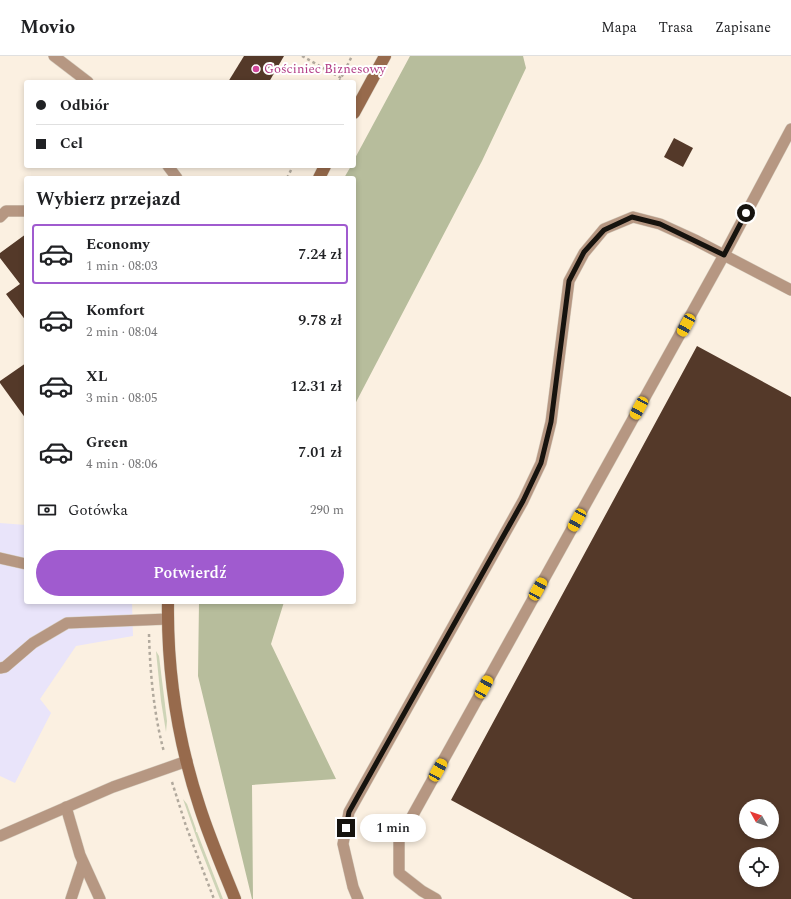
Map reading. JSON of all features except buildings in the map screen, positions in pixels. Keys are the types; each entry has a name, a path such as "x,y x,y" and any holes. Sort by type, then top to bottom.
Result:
{"street":[{"path":"356,109 385,56"},
{"path":"168,604 170,664 174,696 186,761 200,808 235,899"}],"lane":[{"path":"54,56 85,80"},
{"path":"436,899 422,891 399,873 399,840 724,255 791,129"},
{"path":"0,217 6,212 24,211"},
{"path":"358,899 353,887 343,844 349,812 523,501 541,463 551,422 569,281 584,252 604,230 632,217 660,224 791,290"},
{"path":"0,558 24,564"},
{"path":"0,668 33,643 67,623 168,619"},
{"path":"0,836 113,787 186,761"},
{"path":"66,807 80,855 100,899"},
{"path":"71,899 84,863"}],"path":[{"path":"302,56 341,78 352,56"}],"shaded area":[{"path":"0,523 24,525 24,604 132,604 133,636 76,646 40,699 51,713 15,783 0,776"}],"green space":[{"path":"410,56 523,56 526,68 482,161 356,402 356,176 345,176 350,168 356,168 356,156"},
{"path":"199,604 283,604 271,644 336,779 252,785 253,899 252,899 198,676"},
{"path":"156,651 159,656 167,721 166,732 161,701"},
{"path":"183,799 187,804 196,832 223,899 220,899"}],"place":[{"name":"Gościniec Biznesowy","path":"256,69"}],"route":[{"path":"346,828 349,812 523,501 541,463 551,422 569,281 584,252 604,230 632,217 660,224 696,240 724,255 746,213"}]}
